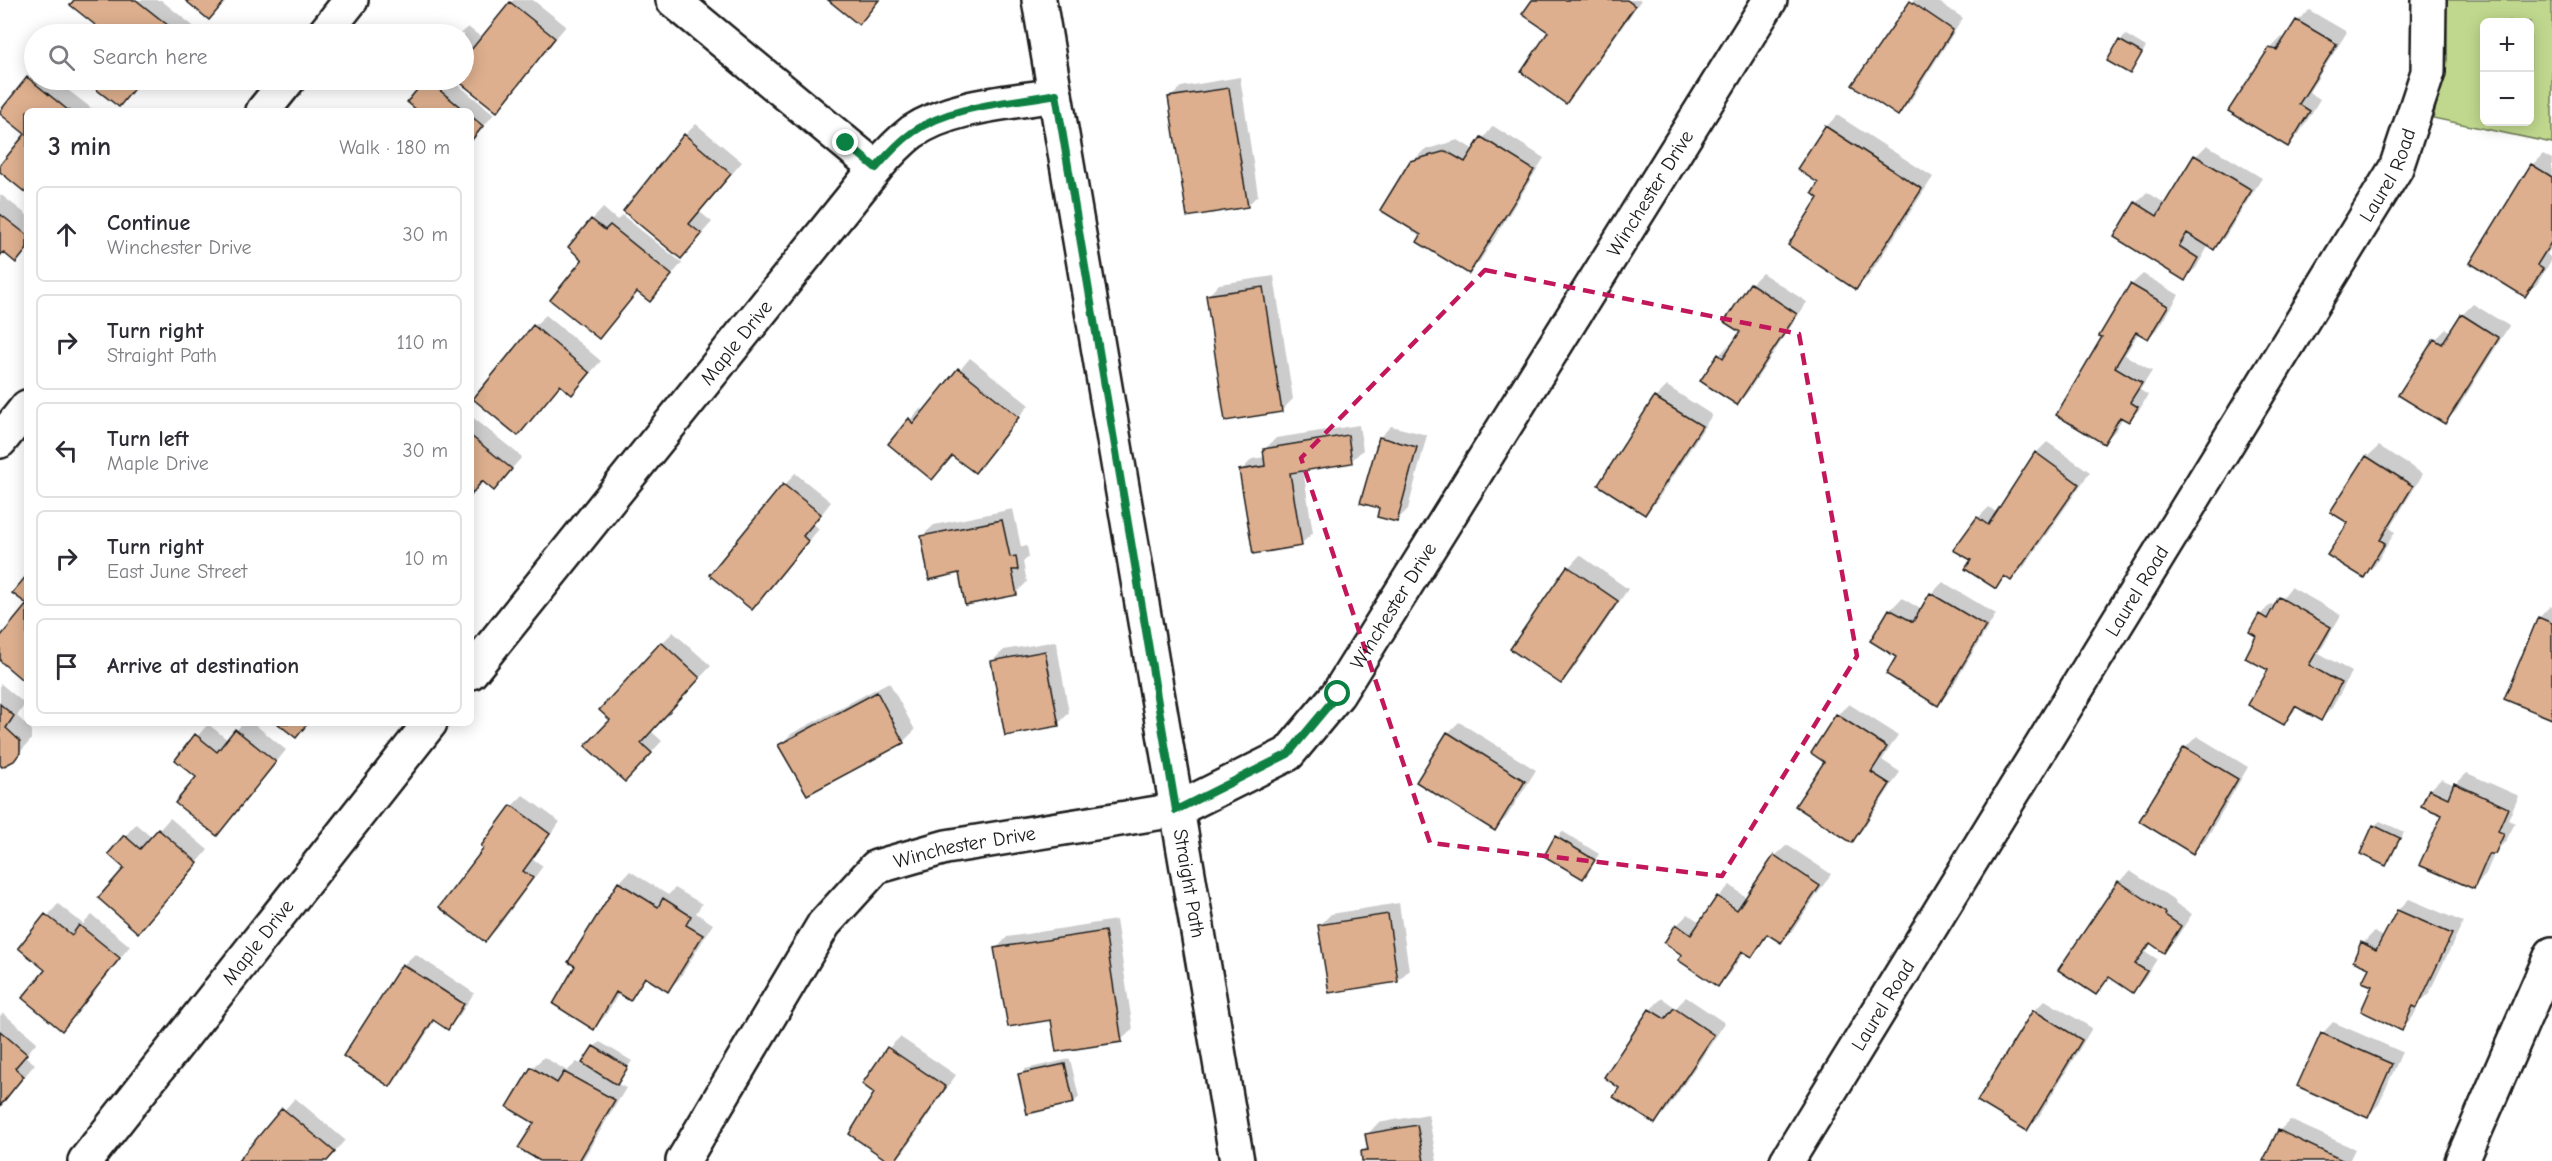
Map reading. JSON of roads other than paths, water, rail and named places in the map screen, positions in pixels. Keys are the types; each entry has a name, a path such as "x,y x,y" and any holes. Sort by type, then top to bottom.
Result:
{"street":[{"path":"332,24 351,0"},
{"path":"673,0 876,168"},
{"name":"Straight Path","path":"1039,0 1237,1161"},
{"name":"Winchester Drive","path":"683,1161 824,924 876,867 946,847 1176,810 1288,754 1338,694 1770,0"},
{"name":"Laurel Road","path":"1787,1161 2396,168 2428,72 2429,0"},
{"path":"265,108 280,90"},
{"name":"Maple Drive","path":"474,668 876,168 906,137 933,121 971,110 1056,94"},
{"path":"0,441 24,411"},
{"name":"Maple Drive","path":"85,1161 428,726"},
{"path":"2462,1161 2552,954"}]}
